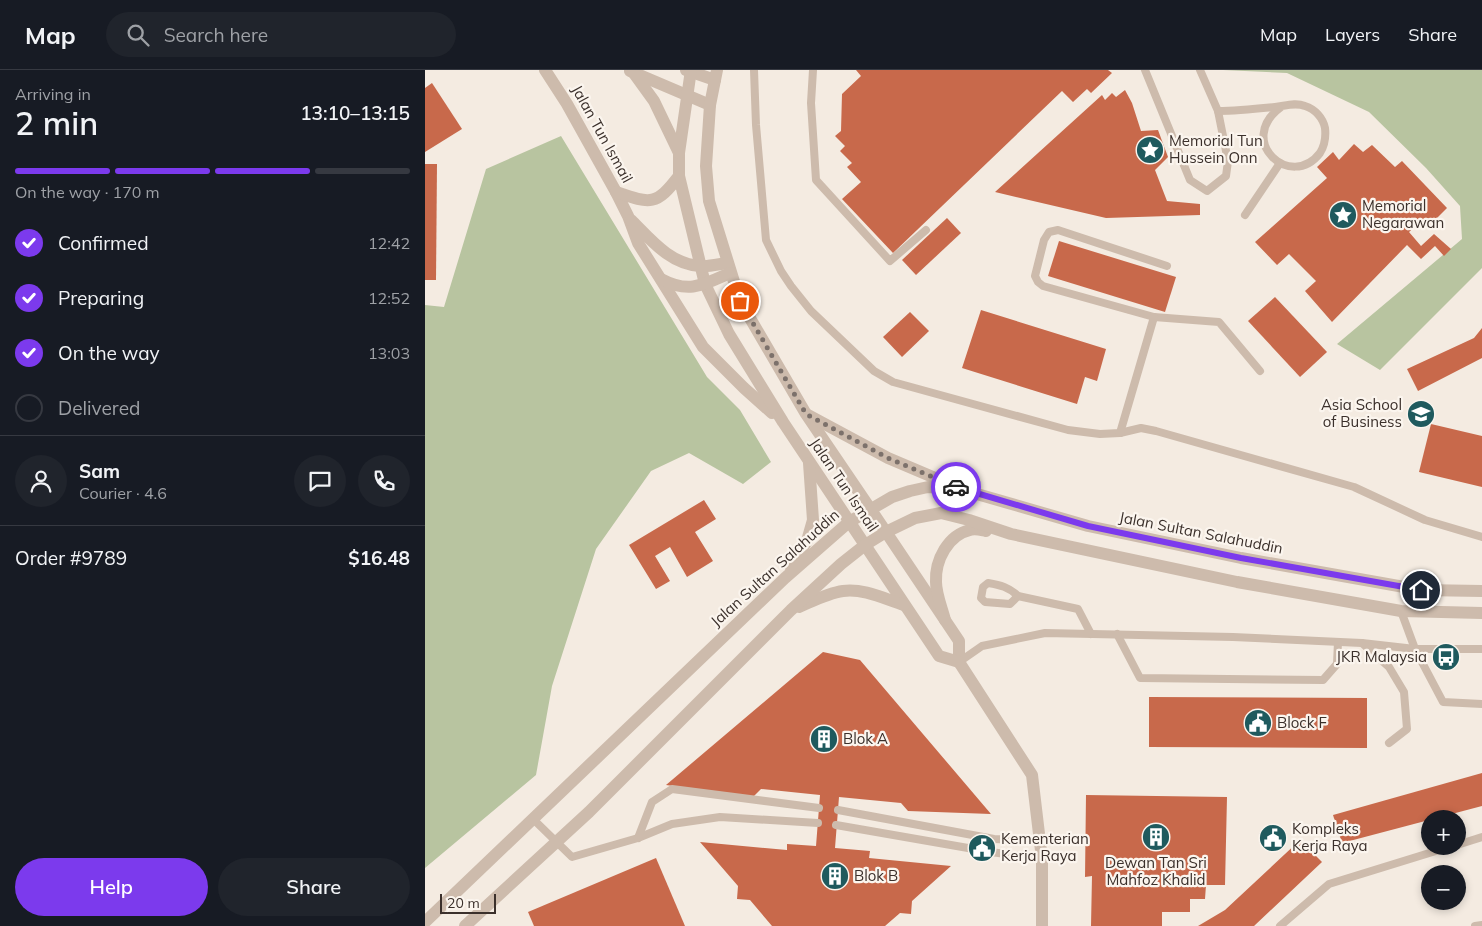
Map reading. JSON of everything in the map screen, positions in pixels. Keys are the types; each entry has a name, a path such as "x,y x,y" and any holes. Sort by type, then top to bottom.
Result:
{"street":[{"name":"Jalan Tun Ismail","path":"545,70 567,104 616,192 628,216 637,243 703,346 744,388 783,422"},
{"path":"630,71 710,105"},
{"path":"630,71 654,102 679,153"},
{"name":"Jalan Tun Ismail","path":"689,71 679,153 679,176 705,284 729,334 783,422 904,605 939,656 959,662"},
{"path":"689,71 716,75"},
{"name":"Jalan Tun Ismail","path":"716,75 710,105 706,166 709,201 740,301 806,414 959,641 959,662 1032,775 1042,859 1042,926"},
{"path":"616,192 640,200 651,200 663,196 679,176"},
{"name":"Jalan Tun Ismail","path":"628,216 666,254 677,260 700,266 729,268"},
{"path":"659,278 675,286 687,287 705,284 729,268"},
{"path":"806,414 888,458 963,490"},
{"path":"785,578 807,542 813,520 809,462"},
{"name":"Jalan Sultan Salahuddin","path":"425,922 785,578 849,522 893,497 911,491 929,487 963,490 1088,526 1241,558 1421,590 1482,591"},
{"path":"465,926 589,812 791,610 841,564 865,545 915,518 941,513 1011,534"},
{"path":"945,620 936,584 936,566 943,550 955,537 971,529 1011,534 1237,582 1401,611 1482,613"},
{"path":"791,610 831,594 844,591 857,591 904,605"}],"lane":[{"path":"754,70 756,125 766,240 781,271 811,311 874,371 893,382 1068,430 1100,434 1120,433 1141,428 1156,431 1354,487 1425,520 1482,537"},
{"path":"813,70 811,103 816,180 890,261 926,230"},
{"path":"1145,70 1190,180 1207,191 1225,176 1228,161 1218,111 1200,70"},
{"path":"1218,111 1281,107 1293,104 1306,106 1317,113 1324,123 1326,136 1323,148 1316,158 1305,165 1292,167 1280,163 1271,156 1265,146 1263,135 1265,124 1271,114 1281,107"},
{"path":"1245,216 1280,163"},
{"path":"1167,266 1058,230 1049,232 1044,240 1035,276 1043,286 1154,316 1219,322 1261,371"},
{"path":"1120,433 1154,316"},
{"path":"1017,596 1078,610 1091,634"},
{"path":"1401,611 1415,648 1443,702 1482,704"},
{"path":"959,662 982,646 1045,633 1233,637 1362,643 1415,648 1482,649"},
{"path":"1117,634 1140,678 1323,680 1337,664 1337,642"},
{"path":"1362,643 1389,667 1404,692 1407,729 1389,743"},
{"path":"639,838 652,802 671,789 819,808"},
{"path":"838,810 994,839 1039,841"},
{"path":"533,819 572,857 639,838 672,824 720,817 818,823"},
{"path":"836,825 1042,859"},
{"path":"1466,842 1482,837"},
{"path":"1280,926 1329,884 1423,855"},
{"path":"1475,926 1482,925"}],"green space":[{"path":"1223,70 1482,70 1482,268 1380,370 1337,344 1462,239 1460,206 1426,168 1369,112 1287,73"},
{"path":"561,136 707,377 740,410 771,462 743,484 689,453 651,471 596,549 552,686 536,775 425,868 425,305 444,307 486,169"}],"building":[{"path":"856,70 1108,70 1112,73 1091,93 1087,89 1073,102 1062,91 893,253 842,199 861,182 847,167 852,163 840,151 845,146 835,136 841,131 842,94 861,76"},
{"path":"432,83 462,129 425,152 425,88"},
{"path":"1125,90 1132,103 1141,131 1158,130 1168,157 1155,170 1167,201 1200,204 1200,215 1106,218 995,192 1102,95 1105,100 1112,93 1116,97"},
{"path":"1354,144 1363,152 1372,145 1395,167 1402,161 1447,208 1428,227 1421,221 1409,232 1421,246 1434,234 1451,249 1444,256 1435,246 1421,259 1407,245 1332,322 1305,291 1316,281 1289,254 1277,265 1255,242 1327,178 1317,167 1333,152 1339,160"},
{"path":"425,164 437,164 436,280 425,280"},
{"path":"947,218 961,233 916,275 902,260"},
{"path":"1059,241 1176,277 1165,312 1048,276"},
{"path":"1275,297 1327,352 1300,377 1248,321"},
{"path":"981,310 1106,349 1097,381 1085,377 1077,404 962,368"},
{"path":"910,312 929,331 902,357 883,337"},
{"path":"1482,328 1482,358 1418,391 1407,369 1474,338"},
{"path":"1431,424 1482,436 1482,487 1419,472"},
{"path":"704,500 716,519 695,532 713,561 687,577 670,547 655,556 670,581 656,589 629,545"},
{"name":"Blok A","path":"823,652 860,660 991,814 908,811 901,803 839,797 835,848 870,851 869,858 951,866 912,901 911,914 900,913 885,926 772,926 750,900 737,899 738,886 700,842 787,850 787,844 816,846 820,795 761,789 753,797 666,785"},
{"name":"Block F","path":"1149,697 1367,698 1367,748 1149,747"},
{"path":"1482,773 1482,806 1466,810 1421,810 1421,822 1342,843 1333,815"},
{"name":"Dewan Tan Sri Mahfoz Khalid","path":"1086,795 1227,797 1225,885 1206,885 1205,899 1190,899 1190,912 1162,912 1162,926 1091,926 1092,876 1085,877"},
{"path":"1300,840 1322,862 1254,926 1198,926 1225,910"},
{"path":"656,858 685,926 534,926 528,912"}],"way so far":[{"path":"740,301 806,414 888,458 956,487"}],"place":[{"name":"Memorial Tun Hussein Onn","path":"1150,150"},
{"name":"Memorial Negarawan","path":"1343,215"},
{"name":"Asia School of Business","path":"1421,414"},
{"name":"JKR Malaysia","path":"1446,657"},
{"name":"Block F","path":"1258,723"},
{"name":"Blok A","path":"824,739"},
{"name":"Dewan Tan Sri Mahfoz Khalid","path":"1156,837"},
{"name":"Kompleks Kerja Raya","path":"1273,838"},
{"name":"Kementerian Kerja Raya","path":"982,848"},
{"name":"Blok B","path":"835,876"}],"route":[{"path":"956,487 1088,526 1241,558 1421,590"}]}
